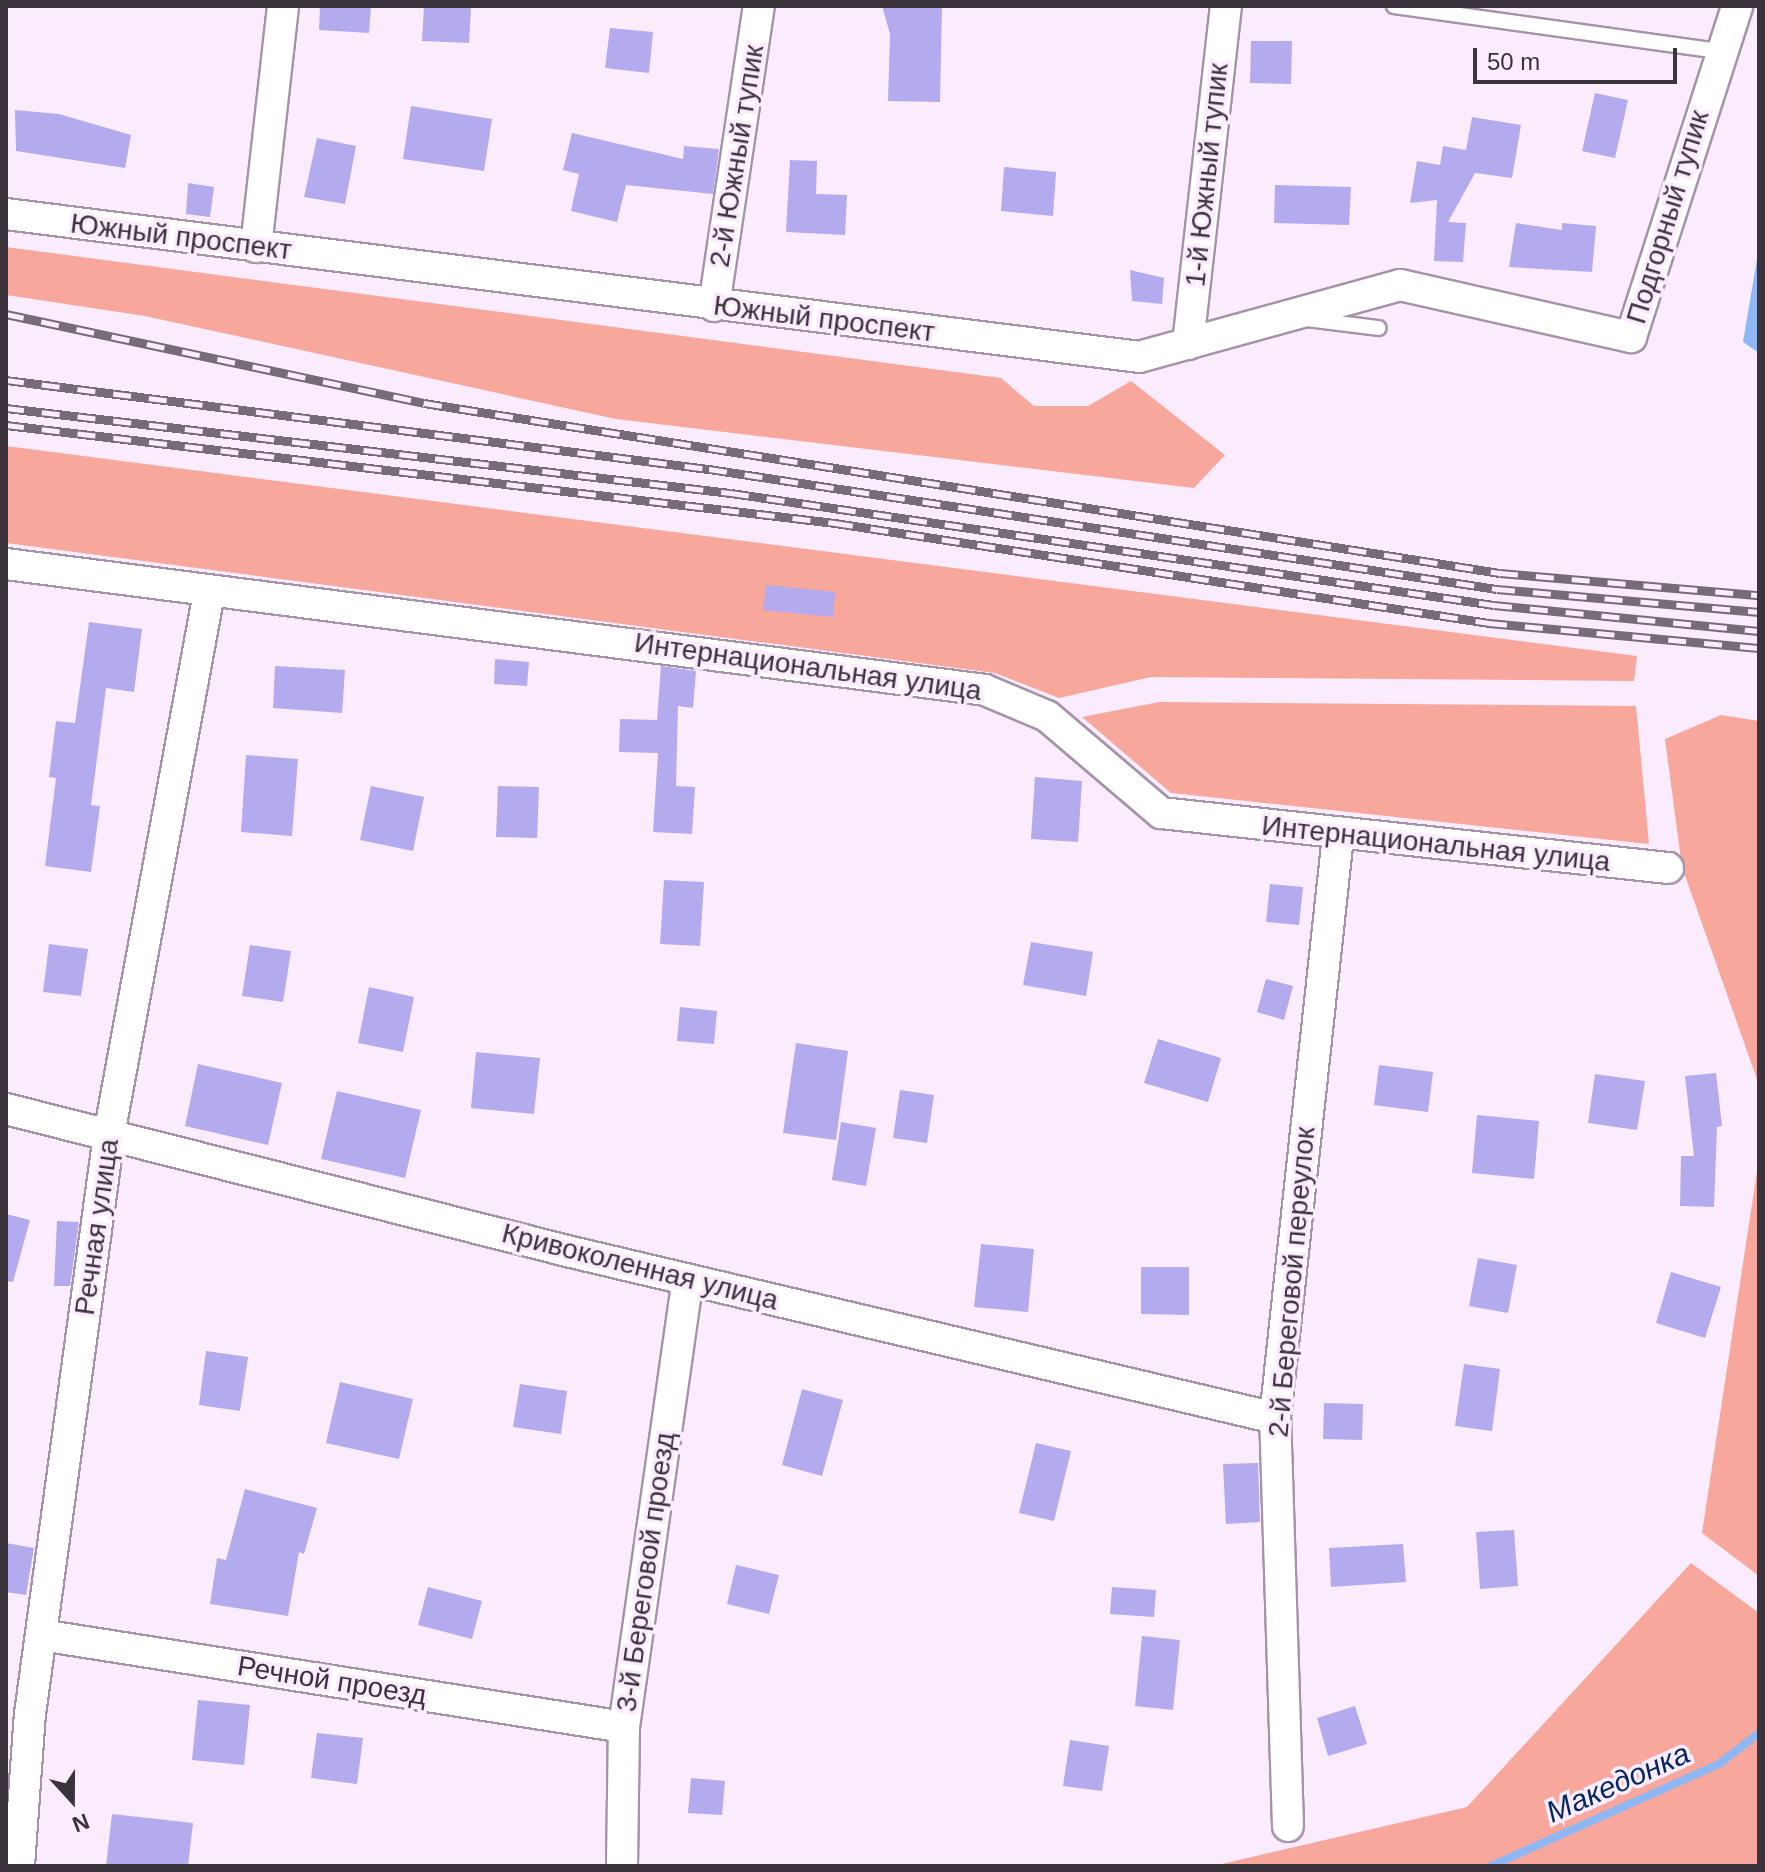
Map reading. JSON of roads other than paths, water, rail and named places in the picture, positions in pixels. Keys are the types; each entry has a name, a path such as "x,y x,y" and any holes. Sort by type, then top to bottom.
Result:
{"street":[{"path":"256,247 283,6"},
{"name":"2-й Южный тупик","path":"714,306 759,6"},
{"name":"1-й Южный тупик","path":"1188,344 1226,6"},
{"name":"Подгорный тупик","path":"1631,337 1719,51 1737,6"},
{"name":"Южный проспект","path":"6,214 714,306 1139,357 1400,285 1631,337"},
{"name":"Интернациональная улица","path":"6,564 209,593 596,637 985,690 1047,716 1161,813 1338,836 1668,868"},
{"name":"Речная улица","path":"19,1866 18,1715 41,1635 109,1135 209,593"},
{"name":"2-й Береговой переулок","path":"1288,1826 1275,1418 1338,836"},
{"name":"Кривоколенная улица","path":"6,1109 688,1280 1275,1418"},
{"name":"3-й Береговой проезд","path":"622,1866 624,1727 688,1280"},
{"name":"Речной проезд","path":"41,1635 624,1727"}],"lane":[{"path":"1394,6 1719,51"},
{"path":"1285,317 1378,328"}],"water":[{"path":"1759,247 1759,353 1743,342"}],"waterway":[{"name":"Македонка","path":"1491,1866 1719,1764 1759,1733"}],"railway":[{"path":"6,314 424,403 1500,573 1759,595"},
{"path":"6,380 709,469 1497,589 1759,612"},
{"path":"6,408 731,493 1494,605 1759,631"},
{"path":"6,425 835,523 1489,623 1759,648"}]}
